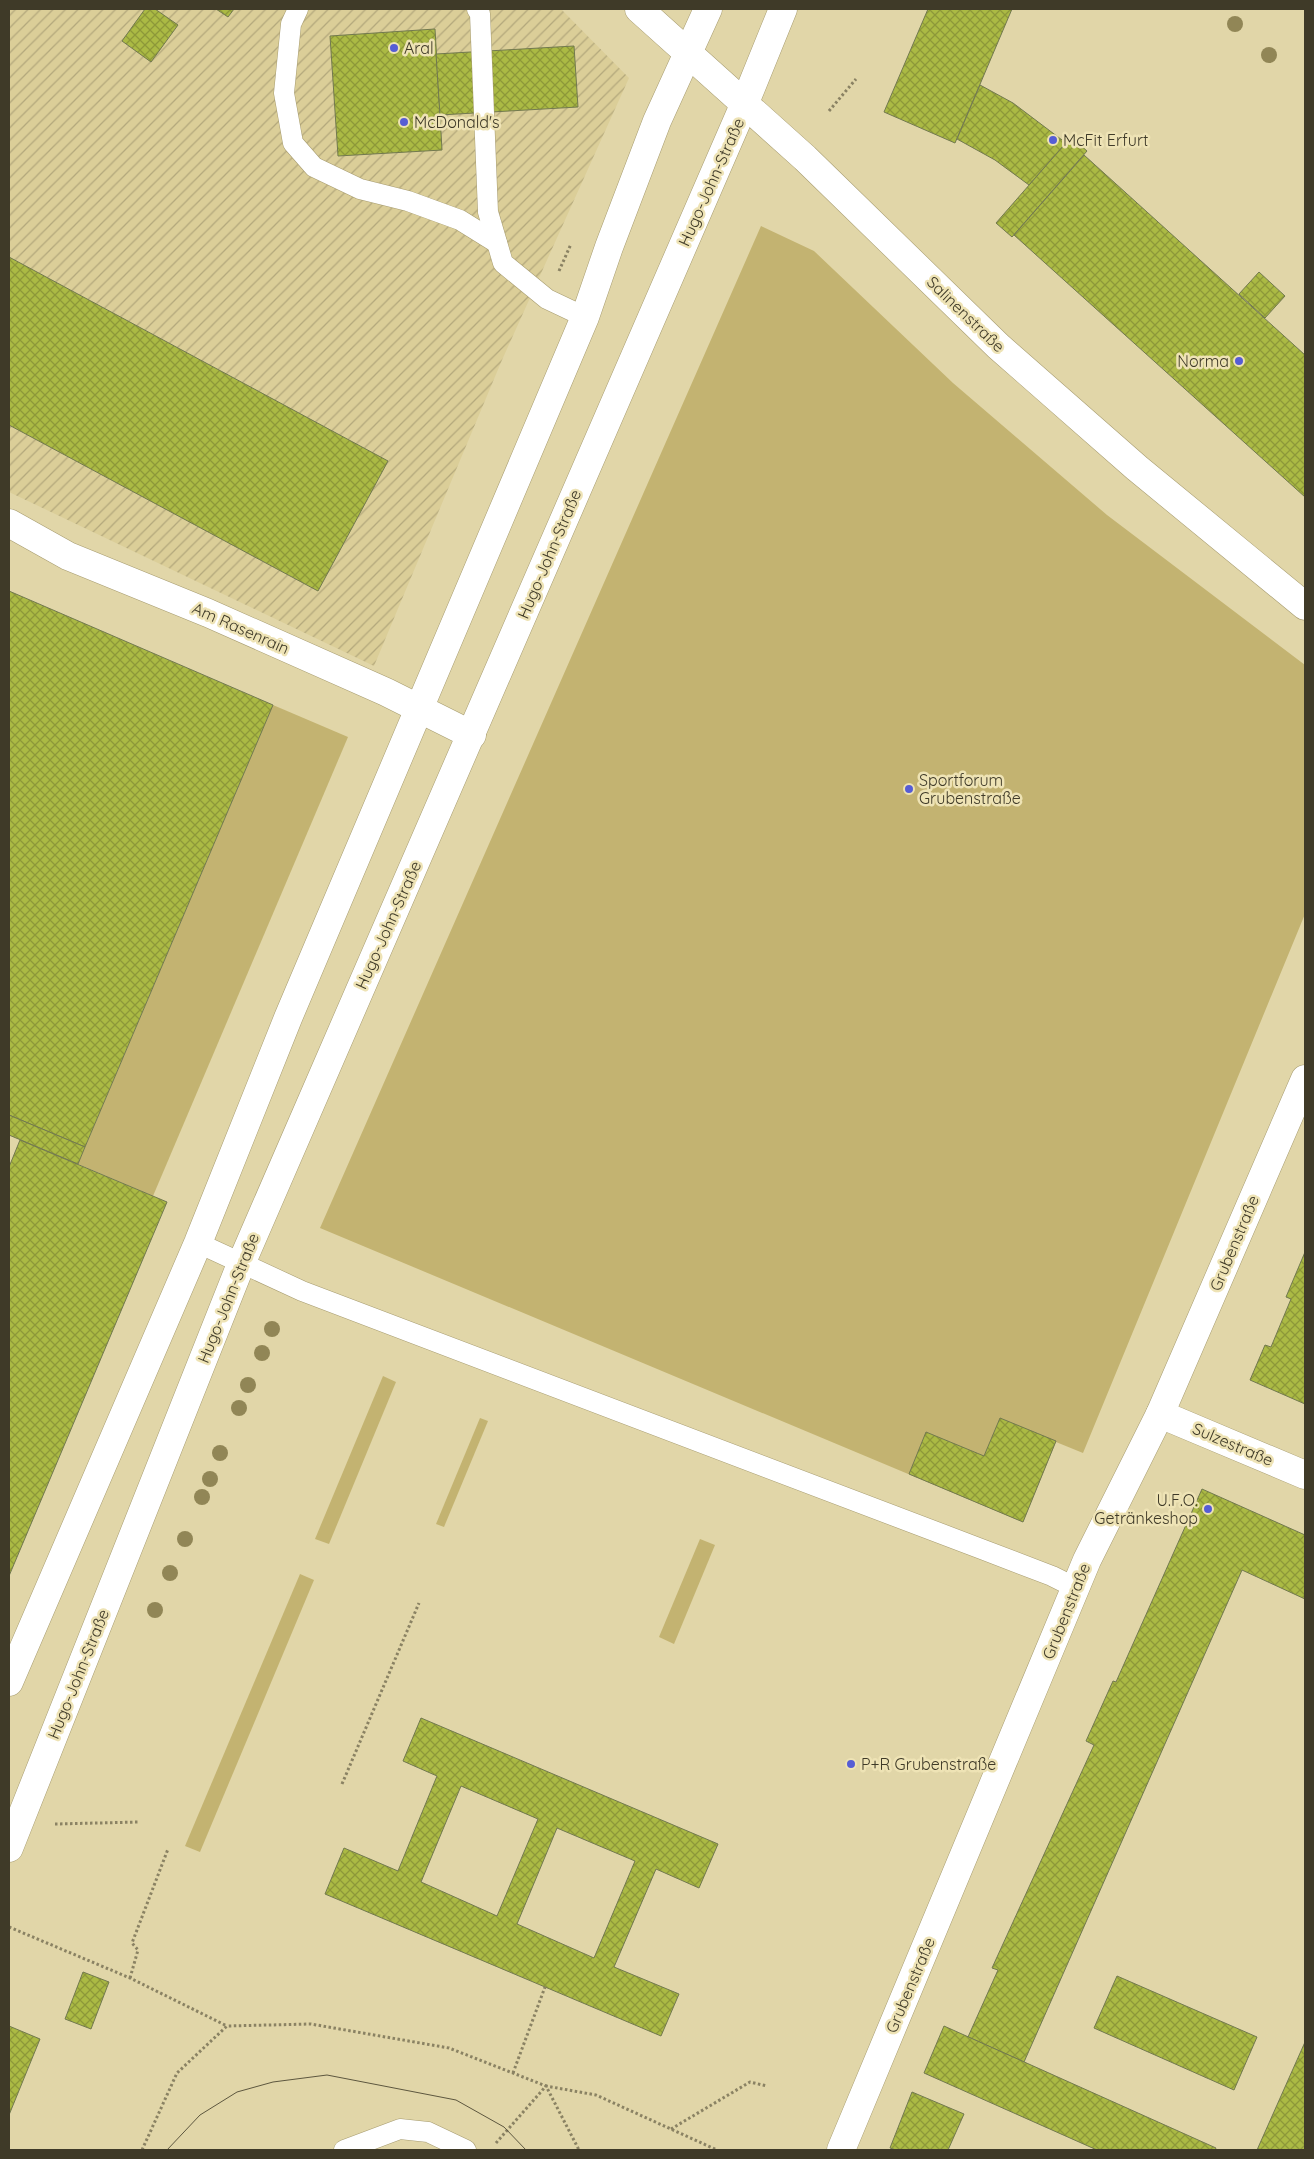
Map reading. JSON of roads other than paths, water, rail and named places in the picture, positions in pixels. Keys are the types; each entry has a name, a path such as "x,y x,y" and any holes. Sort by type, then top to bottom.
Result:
{"main road":[{"name":"Salinenstraße","path":"639,9 805,158 998,346 1138,468 1305,606"},
{"path":"9,1682 198,1244 288,1018 585,317 650,139 708,9"},
{"name":"Hugo-John-Straße","path":"9,1848 241,1264 472,735 550,548 744,105 783,9"},
{"name":"Am Rasenrain","path":"9,523 68,556 208,613 472,735"},
{"name":"Grubenstraße","path":"841,2150 1087,1560 1160,1414 1305,1079"},
{"name":"Sulzestraße","path":"1160,1414 1305,1475"}],"lane":[{"path":"298,9 291,24 284,93 293,144 314,167 360,189 408,201 460,220 497,243"},
{"path":"477,9 480,14 488,212 502,263 547,299 585,317"},
{"path":"198,1244 302,1291 1052,1576 1076,1588"},
{"path":"344,2150 400,2129 428,2132 466,2150"}],"tram line":[{"path":"167,2150 200,2115 237,2092 273,2082 327,2075 456,2100 504,2127 526,2150"}],"place":[{"name":"Aral","path":"394,48"},
{"name":"McDonald's","path":"404,122"},
{"name":"McFit Erfurt","path":"1053,140"},
{"name":"Norma","path":"1239,361"},
{"name":"Sportforum Grubenstraße","path":"909,789"},
{"name":"U.F.O. Getränkeshop","path":"1208,1509"},
{"name":"P+R Grubenstraße","path":"851,1764"}]}
